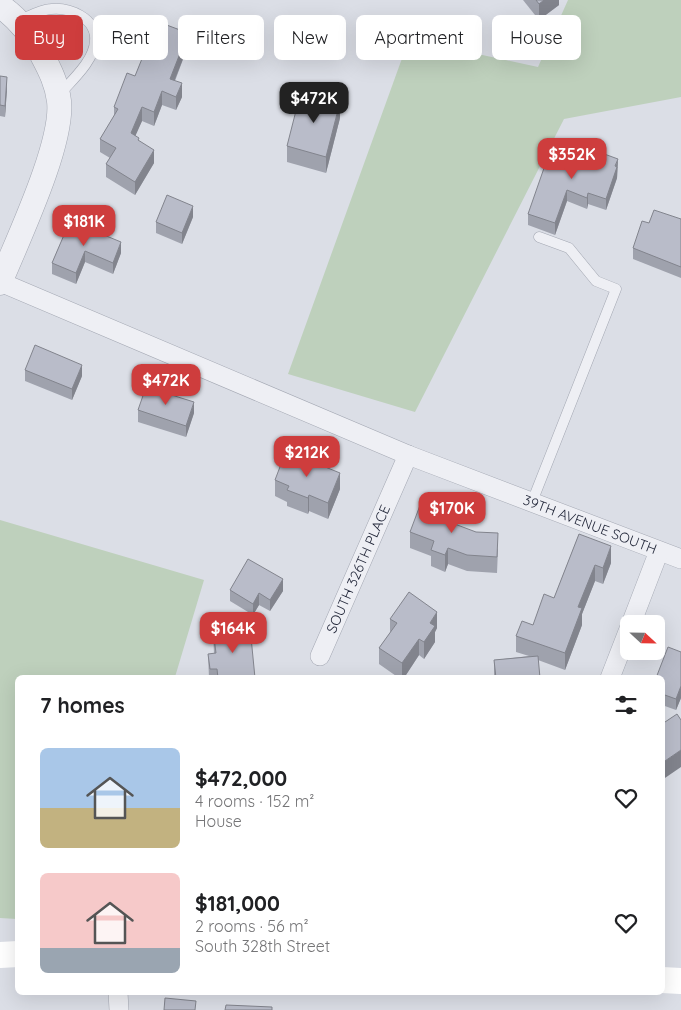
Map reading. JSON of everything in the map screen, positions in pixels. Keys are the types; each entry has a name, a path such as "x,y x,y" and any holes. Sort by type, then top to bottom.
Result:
{"main road":[{"path":"0,955 15,954"},
{"path":"665,980 681,981"}],"street":[{"path":"0,282 49,161 58,125 56,81 35,41 8,14"},
{"name":"39TH AVENUE SOUTH","path":"0,282 408,455 681,559"},
{"name":"SOUTH 326TH PLACE","path":"320,656 408,455"},
{"path":"634,615 659,550"},
{"path":"611,675 620,652"},
{"path":"118,995 119,1010"}],"lane":[{"path":"8,14 62,9 78,14 93,27 96,40 92,53 58,96"},
{"path":"532,502 616,289 596,280 569,248 539,237"}],"green space":[{"path":"568,0 681,0 681,97 564,119 415,412 288,374 401,60 482,60 482,55 492,57 492,60 506,60 538,67 541,60 581,60 581,15 561,15"},
{"path":"0,520 204,580 176,675 15,675 15,919 0,918"}],"building":[{"path":"536,0 544,0 539,4"},
{"path":"168,26 178,29 178,59 170,79 182,83 176,97 162,91 154,112 142,107 131,133 154,150 135,182 106,164 116,148 100,139 118,109 114,107 127,73 135,76 141,60 168,60"},
{"path":"0,76 7,77 5,106 0,105"},
{"path":"301,91 340,102 326,157 287,146"},
{"path":"585,147 618,159 606,199 588,193 587,198 567,190 555,223 528,214 551,148 581,159"},
{"path":"167,195 193,206 182,233 156,222"},
{"path":"654,210 681,219 681,267 633,248 642,221 649,223"},
{"path":"70,221 121,242 113,263 85,251 76,273 52,263"},
{"path":"35,345 82,365 72,389 25,370"},
{"path":"146,387 194,402 186,426 138,410"},
{"path":"286,451 340,473 328,503 309,495 308,498 287,490 289,486 275,480"},
{"path":"422,500 447,510 444,520 476,532 498,533 497,557 467,555 448,548 445,555 431,550 434,541 410,532"},
{"path":"579,534 611,546 603,568 595,565 578,607 582,608 565,653 516,636 522,621 533,625 544,594 554,598"},
{"path":"248,559 283,579 270,600 259,593 253,604 230,590"},
{"path":"409,592 437,612 430,623 435,626 424,642 419,639 402,663 379,648 397,623 390,619"},
{"path":"250,627 255,675 218,675 217,669 210,669 208,654 216,653 213,630"},
{"path":"668,647 681,652 681,686 676,699 665,695 665,675 657,675 663,660 665,660"},
{"path":"538,656 540,675 496,675 494,660"},
{"path":"677,714 681,720 681,750 665,761 665,722"},
{"path":"165,998 196,1001 195,1010 164,1010"},
{"path":"226,1005 272,1007 272,1010 225,1010"}]}
